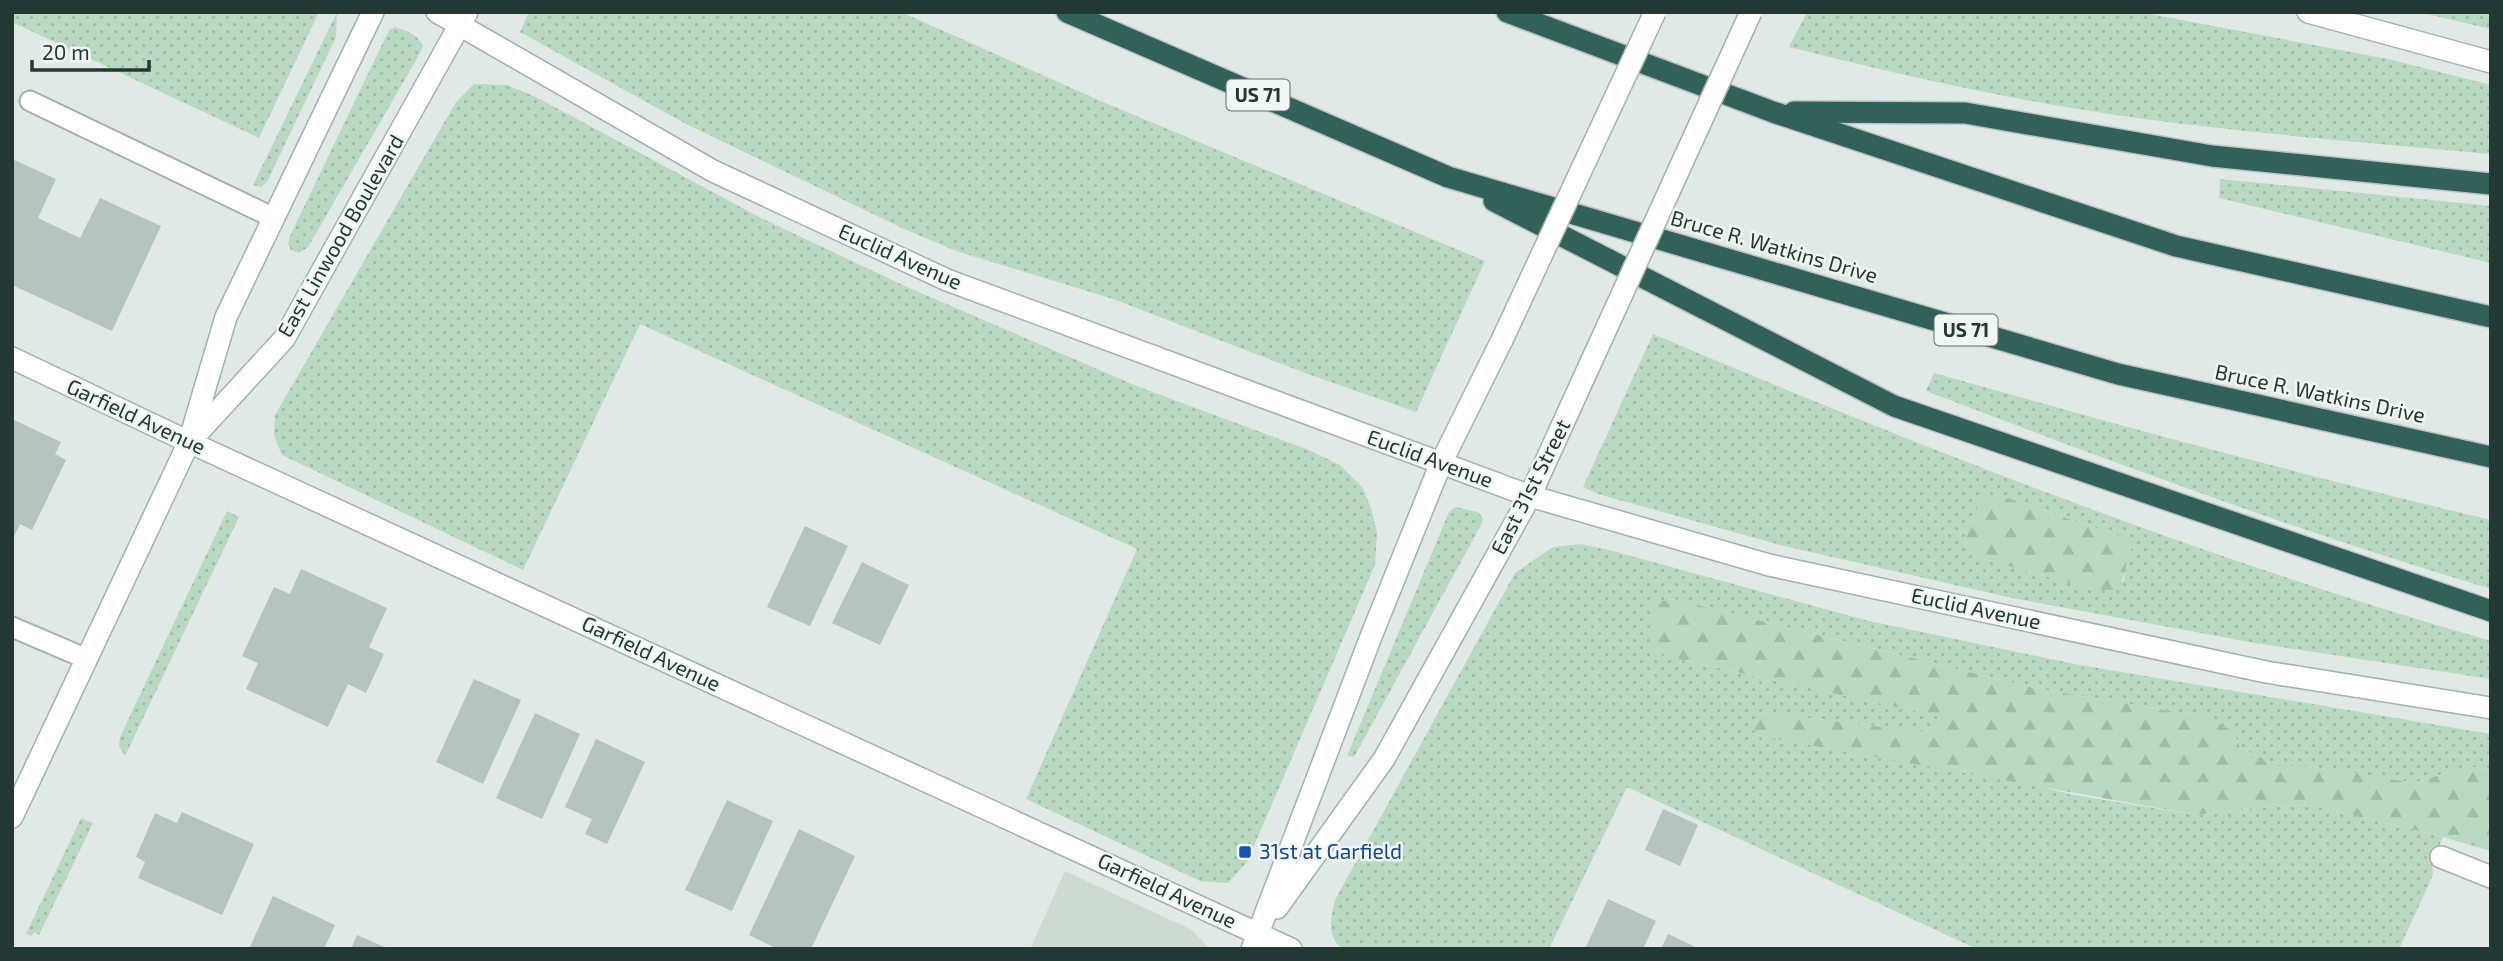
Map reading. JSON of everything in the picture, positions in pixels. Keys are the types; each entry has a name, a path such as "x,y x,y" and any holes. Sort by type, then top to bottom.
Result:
{"highway":[{"name":"Bruce R. Watkins Drive","path":"1067,12 1448,177 2118,374 2491,457"},
{"path":"1507,12 1773,112 2176,246 2491,317"},
{"path":"1773,112 1965,113 2212,156 2491,184"},
{"path":"1448,177 1894,406 2491,611"}],"street":[{"name":"East Linwood Boulevard","path":"12,817 189,442 226,317 373,12"},
{"name":"Euclid Avenue","path":"437,12 464,19 713,171 947,280 1530,496 1783,568 2266,672 2491,708"},
{"path":"1255,941 1372,634 1441,463 1502,340 1655,12"},
{"name":"East 31st Street","path":"1255,941 1384,759 1530,496 1751,12"},
{"path":"2308,12 2491,62"},
{"name":"East Linwood Boulevard","path":"189,442 284,339 464,19"},
{"name":"Garfield Avenue","path":"12,358 1255,941 1291,949"},
{"path":"2441,858 2491,877"}],"lane":[{"path":"30,101 274,218"},
{"path":"12,627 87,659"}],"shaded area":[{"path":"1065,871 1192,930 1210,949 1030,949"}],"green space":[{"path":"12,12 319,12 259,138 12,22"},
{"path":"337,12 336,37 267,182 261,187 253,185"},
{"path":"529,12 901,12 1110,105 1485,261 1416,412 1308,374 1113,299 956,251 902,228 686,124 520,32"},
{"path":"1807,12 2139,12 2388,59 2491,85 2491,154 2181,124 2093,112 1962,87 1789,47"},
{"path":"2418,12 2491,12 2491,29"},
{"path":"395,27 418,39 423,46 419,55 308,247 299,253 291,250 288,244 290,236 389,30"},
{"path":"474,84 507,85 536,97 761,218 907,287 1139,387 1309,450 1340,465 1363,488 1377,531 1375,565 1247,862 1228,883 1200,881 1026,799 1137,549 640,324 523,570 282,455 274,436 275,415 456,102"},
{"path":"2220,179 2491,206 2491,263 2219,198"},
{"path":"1653,334 1859,419 2068,500 2278,575 2491,641 2491,679 2255,643 2012,598 1784,546 1598,494 1583,487","holes":["1997,494 2119,536 2132,548 2125,562 2124,581 2092,589 1973,556 1965,544"]},
{"path":"1934,373 2212,450 2491,520 2491,589 2348,544 2207,495 1926,391"},
{"path":"1997,494 2119,536 2132,548 2116,592 2092,589 1973,556 1964,544 1981,497"},
{"path":"1456,507 1478,512 1483,518 1481,525 1354,757 1347,756 1449,512"},
{"path":"227,511 239,517 125,756 119,746 120,737"},
{"path":"1580,544 1869,621 2080,665 2491,734 2491,770 2467,766 2415,783 2307,766 2270,766 2262,758 2240,748 2207,717 2034,688 1673,599 1653,603 1686,661 1943,717 1925,732 1760,712 2069,794 2197,815 2239,809 2310,805 2443,837 2432,861 2433,875 2399,949 1977,949 1627,787 1549,949 1342,949 1332,932 1331,920 1335,900 1515,573 1553,547"},
{"path":"1673,599 2034,688 2207,717 2234,732 2240,748 2262,758 2270,766 2307,766 2415,783 2467,766 2491,770 2491,851 2310,805 2239,809 2197,815 1759,736 1751,724 1760,712 1925,732 1942,717 1686,661 1654,651 1650,625 1653,603"},
{"path":"81,818 93,823 39,935 34,932 32,936 26,934"}],"building":[{"path":"12,159 56,179 38,218 80,238 100,198 161,226 112,331 12,285"},
{"path":"12,419 61,442 55,454 66,460 32,530 20,524 12,541"},
{"path":"805,526 848,546 810,626 767,607"},
{"path":"862,562 909,585 880,645 832,623"},
{"path":"301,569 387,608 369,647 384,654 366,693 348,684 328,727 246,689 258,663 242,656 274,587 290,594"},
{"path":"474,679 521,700 483,784 436,762"},
{"path":"535,713 580,734 542,819 496,798"},
{"path":"596,739 645,762 607,844 585,834 592,819 565,807"},
{"path":"727,800 773,821 732,911 685,890"},
{"path":"1663,809 1698,825 1680,866 1645,850"},
{"path":"182,812 254,844 222,915 138,878 145,862 136,857 155,813 177,823"},
{"path":"799,829 855,856 811,949 778,949 749,935"},
{"path":"273,896 335,925 324,949 249,949"},
{"path":"1608,899 1656,921 1643,949 1585,949"},
{"path":"1668,934 1700,949 1661,949"},
{"path":"357,935 389,949 351,949"}],"place":[{"name":"31st at Garfield","path":"1245,852"}]}
